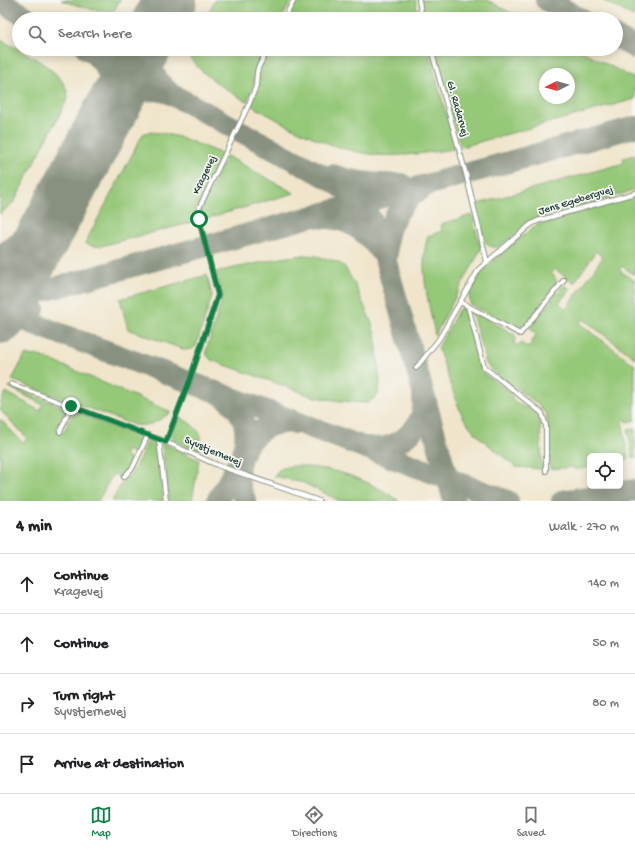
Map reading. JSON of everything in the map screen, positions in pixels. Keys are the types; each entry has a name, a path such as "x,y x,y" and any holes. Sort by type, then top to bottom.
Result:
{"lane":[{"path":"288,12 294,0"},
{"path":"419,0 421,12"},
{"name":"Kragevej","path":"166,442 189,382 218,295 198,212 251,99 256,86 258,68 264,56"},
{"name":"Gl. Radarvej","path":"433,56 466,174 487,262"},
{"name":"Jens Egebergvej","path":"416,368 439,339 479,268 530,225 537,221 635,193"},
{"path":"460,302 520,334 564,280"},
{"path":"468,306 484,368 542,413 546,426 546,471"},
{"name":"Syvstjernevej","path":"11,384 159,439 217,465 319,501"},
{"path":"60,432 71,406"},
{"path":"124,477 133,467 148,435"},
{"path":"159,439 166,501"}],"green space":[{"path":"61,0 120,0 114,11 94,10"},
{"path":"215,0 292,0 285,12 209,12"},
{"path":"297,0 416,0 418,12 291,12"},
{"path":"421,0 487,0 509,12 423,12"},
{"path":"602,0 635,0 635,17"},
{"path":"0,40 12,46 12,56 31,56 54,72 65,86 68,98 14,202 0,214"},
{"path":"190,56 262,56 254,74 252,90 247,102 206,75"},
{"path":"267,56 430,56 456,149 417,154 377,155 344,149 312,137 251,105 258,88 260,68"},
{"path":"434,56 591,56 635,79 635,99 461,147"},
{"path":"148,132 162,133 183,138 222,154 195,212 197,221 101,246 93,246 85,243 143,134"},
{"path":"635,155 635,190 534,220 500,246 491,247 487,244 480,228 474,205 624,163 623,158"},
{"path":"227,156 294,193 202,220 201,209"},
{"path":"635,196 635,275 622,266 619,270 635,281 635,358 583,319 579,323 635,365 635,420 627,422 626,419 622,420 628,458 626,462 623,462 623,453 587,453 587,468 575,470 574,467 550,469 547,416 539,405 491,370 486,363 471,310 514,334 516,339 514,344 518,346 521,343 528,348 536,335 530,328 562,287 565,285 570,289 559,303 566,309 603,257 596,251 574,283 555,269 551,274 557,282 556,285 520,329 516,329 470,304 469,292 472,284 506,249 539,224"},
{"path":"472,215 481,249 435,335 424,272 425,248 428,236 442,231 441,224"},
{"path":"304,255 316,256 335,261 344,266 353,281 371,321 376,338 380,382 378,395 368,403 315,397 211,360 207,355 206,351 224,293 221,294 216,272 281,258"},
{"path":"207,275 212,296 196,346 192,349 185,350 128,329 120,299"},
{"path":"463,308 480,367 484,374 509,391 513,400 522,406 532,409 538,415 540,423 542,469 516,467 479,437 463,417 438,348 459,309"},
{"path":"25,355 35,355 46,358 169,411 170,413 149,424 134,425 12,380"},
{"path":"9,386 66,408 67,412 65,419 62,420 58,431 63,433 72,415 77,412 139,434 142,441 137,452 133,453 127,450 124,456 133,461 129,470 121,477 113,474 98,501 0,501 0,419 23,443 27,438 0,410 0,404 6,392 40,411 43,405"},
{"path":"179,417 192,424 201,435 199,450 177,442 172,436 174,426"},
{"path":"635,429 635,458 632,456 628,430"},
{"path":"150,440 155,442 163,501 112,501 122,483 133,471"},
{"path":"162,443 199,460 192,501 169,501"},
{"path":"300,466 330,470 349,475 378,488 399,501 340,501 304,483 274,476 282,468"}],"taxiway":[{"path":"546,0 568,12"},
{"path":"0,1 18,12"},
{"path":"623,41 635,48"},
{"path":"96,56 102,62 110,77 111,94 106,120"},
{"path":"100,56 327,178 348,192 363,207 377,230 454,501"},
{"path":"150,56 153,72 159,82 167,90"},
{"path":"107,119 120,102 130,96 150,90 165,92"},
{"path":"0,303 635,127"},
{"path":"332,175 367,183 402,184"},
{"path":"0,256 30,232 71,185"},
{"path":"387,254 387,238 395,216 410,197 423,188"},
{"path":"319,217 342,221 354,226 365,234 379,250"},
{"path":"30,261 28,291 34,309"},
{"path":"0,314 26,321 508,501"},
{"path":"217,501 239,461 244,447 245,434 243,421 236,408 223,396"},
{"path":"369,447 380,448 390,446 408,435 420,418 423,408 423,397"},
{"path":"246,501 241,491 238,470 244,450 250,441 267,427 282,423 297,423"},
{"path":"562,501 635,490"}],"runway":[{"path":"164,12 170,0"},
{"path":"0,317 140,56"}],"route":[{"path":"71,406 166,442 189,382 218,295 199,219"}]}
